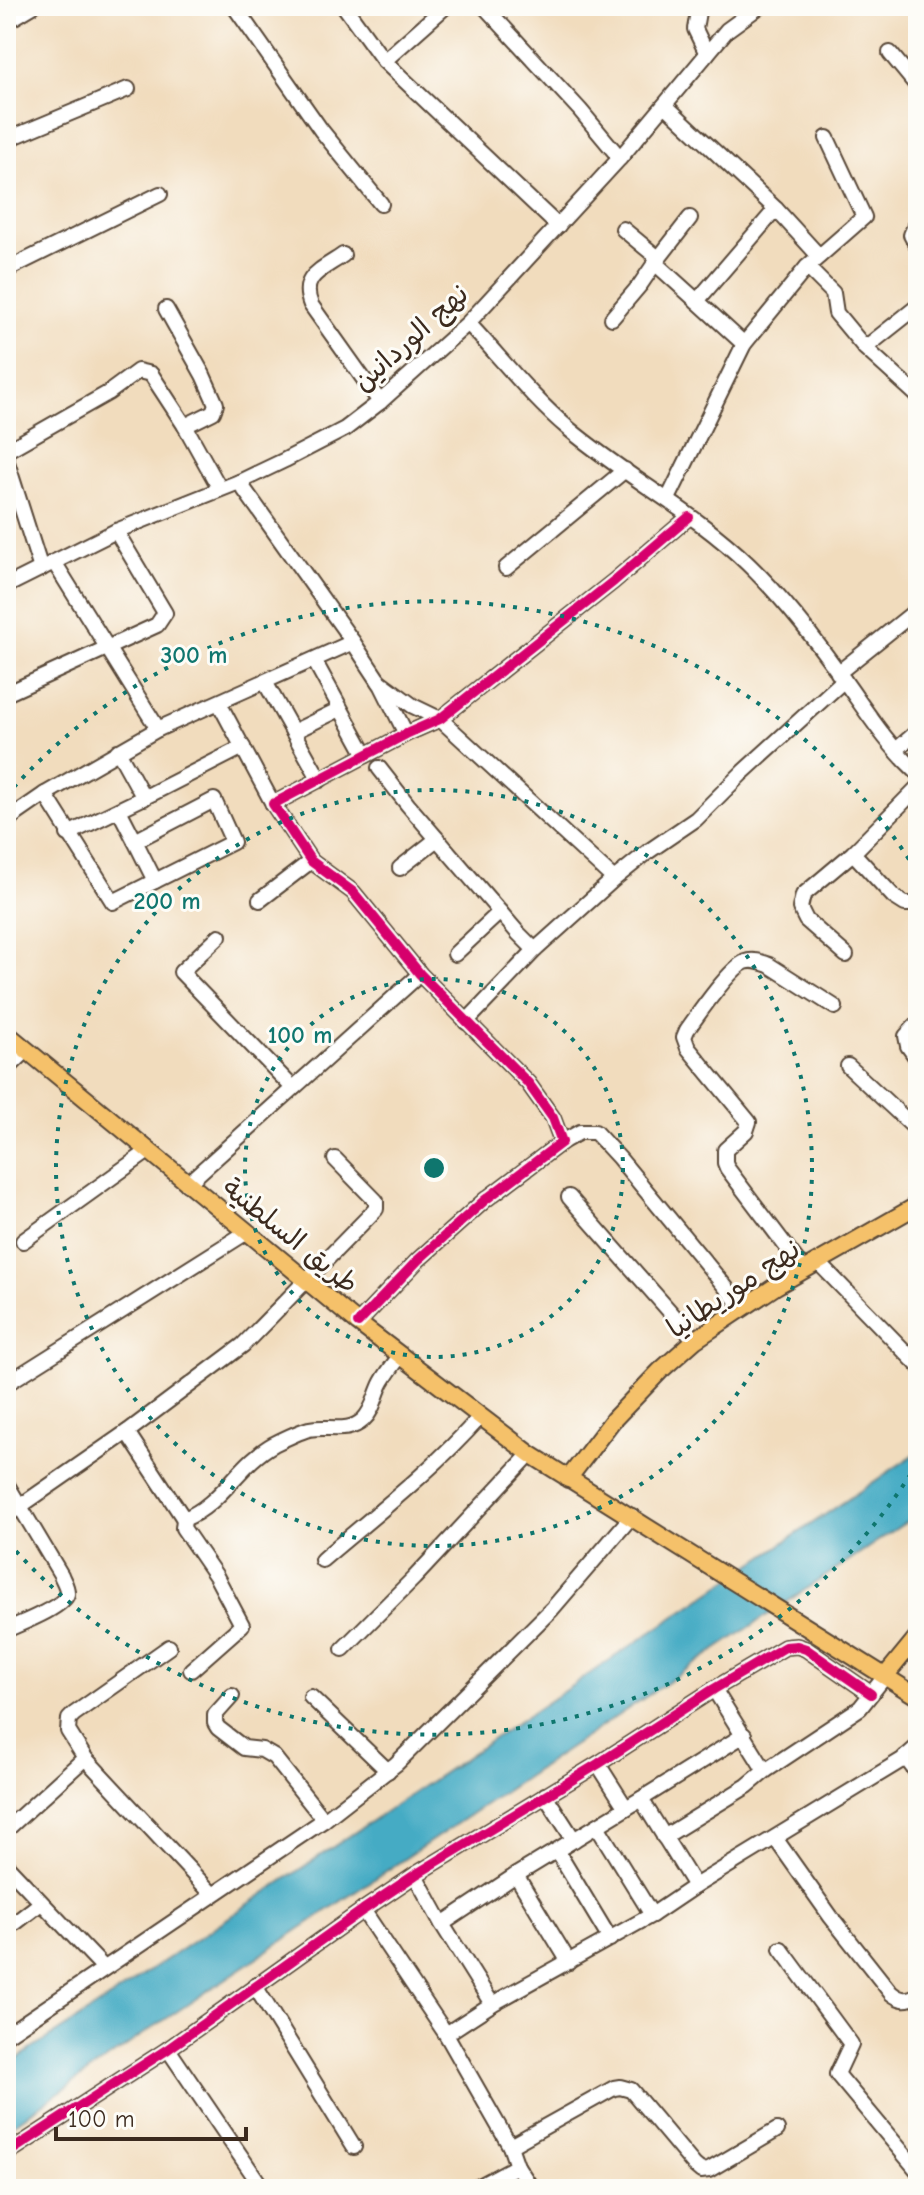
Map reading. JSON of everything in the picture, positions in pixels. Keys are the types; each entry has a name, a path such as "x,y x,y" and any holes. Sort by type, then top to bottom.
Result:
{"main road":[{"name":"طريق السلطنية","path":"6,1033 358,1323 530,1454 886,1675"},
{"name":"نهج موريطانيا","path":"568,1479 613,1420 695,1340 742,1307 918,1205"},
{"path":"918,1636 886,1675 918,1697"}],"street":[{"path":"6,22 33,6"},
{"path":"234,6 321,130 381,204"},
{"path":"344,6 384,61 558,226"},
{"path":"384,61 446,6"},
{"path":"484,6 620,158"},
{"path":"699,6 696,35 707,54"},
{"name":"نهج الوردانين","path":"6,586 116,531 239,482 345,429 468,323 620,158 727,30 760,6"},
{"path":"890,53 918,87"},
{"path":"6,140 128,89"},
{"path":"665,105 776,209 819,256"},
{"path":"668,499 744,344 807,267 864,217 827,138"},
{"path":"6,270 160,194"},
{"path":"697,301 776,209"},
{"path":"612,318 690,218"},
{"path":"918,219 911,235 918,248"},
{"path":"623,229 744,344"},
{"path":"343,255 315,274 309,281 306,294 380,402"},
{"path":"807,267 833,293 836,313 865,348 918,396"},
{"path":"865,348 918,306"},
{"path":"166,309 216,404 213,412 185,426"},
{"path":"468,323 571,431 668,499 727,544 751,567 841,676 875,725 918,773"},
{"path":"6,451 108,393 138,371 151,374 185,426 220,489"},
{"path":"6,459 47,565 106,647 158,729"},
{"path":"506,568 625,470"},
{"path":"239,482 379,681 406,734"},
{"path":"273,804 440,719 614,581 689,517"},
{"path":"6,694 157,625 165,613 116,531"},
{"path":"466,1022 535,950 614,879 696,819 841,676 918,609"},
{"path":"6,821 45,794 158,729 353,642"},
{"path":"314,660 366,755"},
{"path":"379,681 413,706 440,719 614,879"},
{"path":"265,682 320,780"},
{"path":"219,703 273,804 311,861 353,892 420,974 528,1083 553,1118 562,1142"},
{"path":"293,732 340,709"},
{"path":"896,750 918,731"},
{"path":"68,834 243,747"},
{"path":"118,751 144,798"},
{"path":"379,768 535,950"},
{"path":"846,955 806,920 800,908 803,895 853,853 918,787"},
{"path":"45,794 113,902 233,842 214,800 135,841"},
{"path":"119,810 155,881"},
{"path":"400,868 437,839"},
{"path":"853,853 894,897 905,904 918,904"},
{"path":"260,900 311,861"},
{"path":"455,954 500,912"},
{"path":"219,936 181,972 293,1088"},
{"path":"835,1007 769,965 759,961 746,962 728,978 684,1037 688,1048 749,1122 746,1131 725,1150 727,1168 811,1266 918,1365"},
{"path":"187,1184 420,974"},
{"path":"918,1023 906,1036 908,1046 918,1060"},
{"path":"6,1070 26,1051"},
{"path":"848,1066 918,1131"},
{"path":"358,1323 418,1260 485,1200 580,1132 595,1132 742,1307"},
{"path":"23,1241 147,1152"},
{"path":"6,1516 127,1432 243,1345 376,1209 376,1201 335,1159"},
{"path":"569,1197 695,1340"},
{"path":"6,1384 247,1232"},
{"path":"184,1519 196,1515 250,1461 273,1444 309,1429 352,1427 360,1423 370,1413 383,1381 400,1356"},
{"path":"322,1560 404,1490 480,1417"},
{"path":"127,1432 184,1519 183,1528 216,1576 242,1625 191,1670"},
{"path":"343,1649 530,1454"},
{"path":"6,1483 67,1587 63,1601 6,1630"},
{"path":"6,2035 324,1820 388,1771 437,1726 552,1609 632,1516"},
{"path":"169,1647 69,1719 68,1731 85,1758 212,1894"},
{"path":"6,2154 168,2049 415,1875 785,1647 806,1649 871,1694"},
{"path":"664,1837 747,1786 860,1708 886,1675"},
{"path":"714,1689 765,1771"},
{"path":"232,1696 215,1715 218,1728 244,1748 262,1750 274,1757 324,1820"},
{"path":"311,1697 388,1771"},
{"path":"442,1924 744,1735"},
{"path":"446,2034 492,2004 652,1915 918,1746"},
{"path":"905,1757 918,1774"},
{"path":"6,1830 85,1758"},
{"path":"598,1764 626,1808"},
{"path":"545,1795 574,1840"},
{"path":"641,1799 695,1886"},
{"path":"597,1826 652,1915"},
{"path":"775,1838 831,1917 891,1993 904,2000 918,1995"},
{"path":"557,1851 610,1939"},
{"path":"6,1865 104,1968"},
{"path":"415,1875 492,2004"},
{"path":"516,1875 569,1962"},
{"path":"6,1930 41,1903"},
{"path":"363,1910 446,2034 532,2189"},
{"path":"781,1949 851,2044 837,2074 918,2171"},
{"path":"255,1986 354,2147"},
{"path":"168,2049 263,2189"},
{"path":"510,2146 620,2087 631,2090 701,2171 709,2170 777,2130"},
{"path":"474,2189 517,2166"}],"water":[{"path":"918,1452 918,1514 6,2129 6,2066"}],"cycle path":[{"path":"358,1323 418,1260 485,1200 562,1142 553,1118 528,1083 420,974 353,892 311,861 273,804 440,719 614,581 689,517"},
{"path":"6,2154 168,2049 415,1875 785,1647 806,1649 871,1694"}]}
